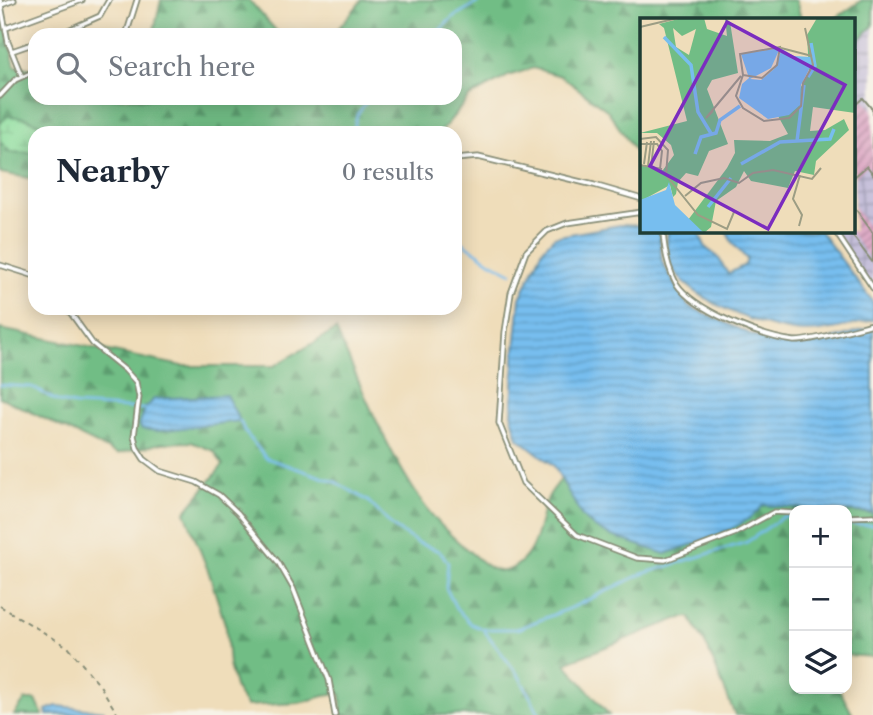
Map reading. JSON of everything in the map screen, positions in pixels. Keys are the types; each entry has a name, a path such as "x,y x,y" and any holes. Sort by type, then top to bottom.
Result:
{"lane":[{"path":"14,0 1,3 12,51 22,77"},
{"path":"6,28 82,0"},
{"path":"73,28 100,16 108,0"},
{"path":"128,28 137,0"},
{"path":"12,51 28,45"},
{"path":"0,96 15,80 28,74"},
{"path":"462,158 478,157 640,198"},
{"path":"640,212 567,223 547,231 526,252 511,293 505,332 499,423 523,483 577,535 637,558 665,560 736,533 774,512 789,513"},
{"path":"663,233 670,270 677,284 697,304 754,330 797,341 873,324"},
{"path":"836,233 873,288"},
{"path":"0,265 28,274"},
{"path":"72,315 93,344 136,382 139,397 134,436 144,460 160,471 187,479 219,495 238,513 278,562 293,588 328,680 335,715"},
{"path":"852,517 873,516"}],"path":[{"path":"0,606 68,647 101,687 118,715"}],"shaded area":[{"path":"873,26 873,289 831,233 856,233 856,42"}],"green space":[{"path":"161,0 249,0 274,28 155,28"},
{"path":"362,0 796,0 801,18 640,18 640,159 608,111 561,76 533,68 508,76 469,97 446,126 43,126 25,118 8,116 0,123 0,3 15,66 28,68 28,105 462,105 462,28 339,28"},
{"path":"862,0 873,0 873,26 856,42 856,18 836,18"},
{"path":"8,116 25,118 43,126 28,126 28,153 10,152 0,141 0,123"},
{"path":"0,141 10,152 28,153 28,178 0,173"},
{"path":"0,329 182,366 274,366 336,330 386,440 422,502 457,541 494,570 511,569 527,556 548,497 562,478 582,516 762,505 789,507 789,694 842,694 853,715 735,715 708,649 690,617 677,619 565,663 609,715 341,715 341,695 335,693 299,703 246,706 236,690 229,665 226,627 209,573 185,512 223,465 214,451 191,442 162,443 117,454 0,397"},
{"path":"852,512 873,513 873,657 852,655"},
{"path":"25,700 36,700 43,715 14,715"}],"water":[{"path":"620,225 640,226 640,233 659,233 662,262 688,306 743,331 770,342 804,345 873,327 873,513 852,511 852,505 763,505 755,514 732,528 665,554 609,535 593,526 582,516 554,466 518,438 512,417 520,298 543,249 554,237"},
{"path":"668,233 699,233 706,248 718,257 728,274 745,265 747,259 727,233 821,233 873,302 873,320 830,330 804,332 749,319 709,300 678,276 670,263"},
{"path":"226,395 240,421 158,431 142,429 139,425 145,409 154,399"},
{"path":"57,706 104,711 104,715 47,715 46,710"}],"building":[{"path":"863,98 873,110 873,174 867,166 856,175 856,104"},
{"path":"856,210 873,233 873,263 850,233 856,233"}],"waterway":[{"path":"442,28 453,17 482,0"},
{"path":"355,126 357,115 364,105"},
{"path":"462,242 512,273"},
{"path":"0,385 32,387 59,402 75,405 145,409"},
{"path":"240,421 245,432 266,458 336,482 368,501 394,528 418,543 439,551 448,562 446,588 456,608 471,624 483,629 517,629 573,607 642,574 747,542 784,516 789,516"},
{"path":"852,524 873,525"},
{"path":"483,629 519,676 540,715"}]}
